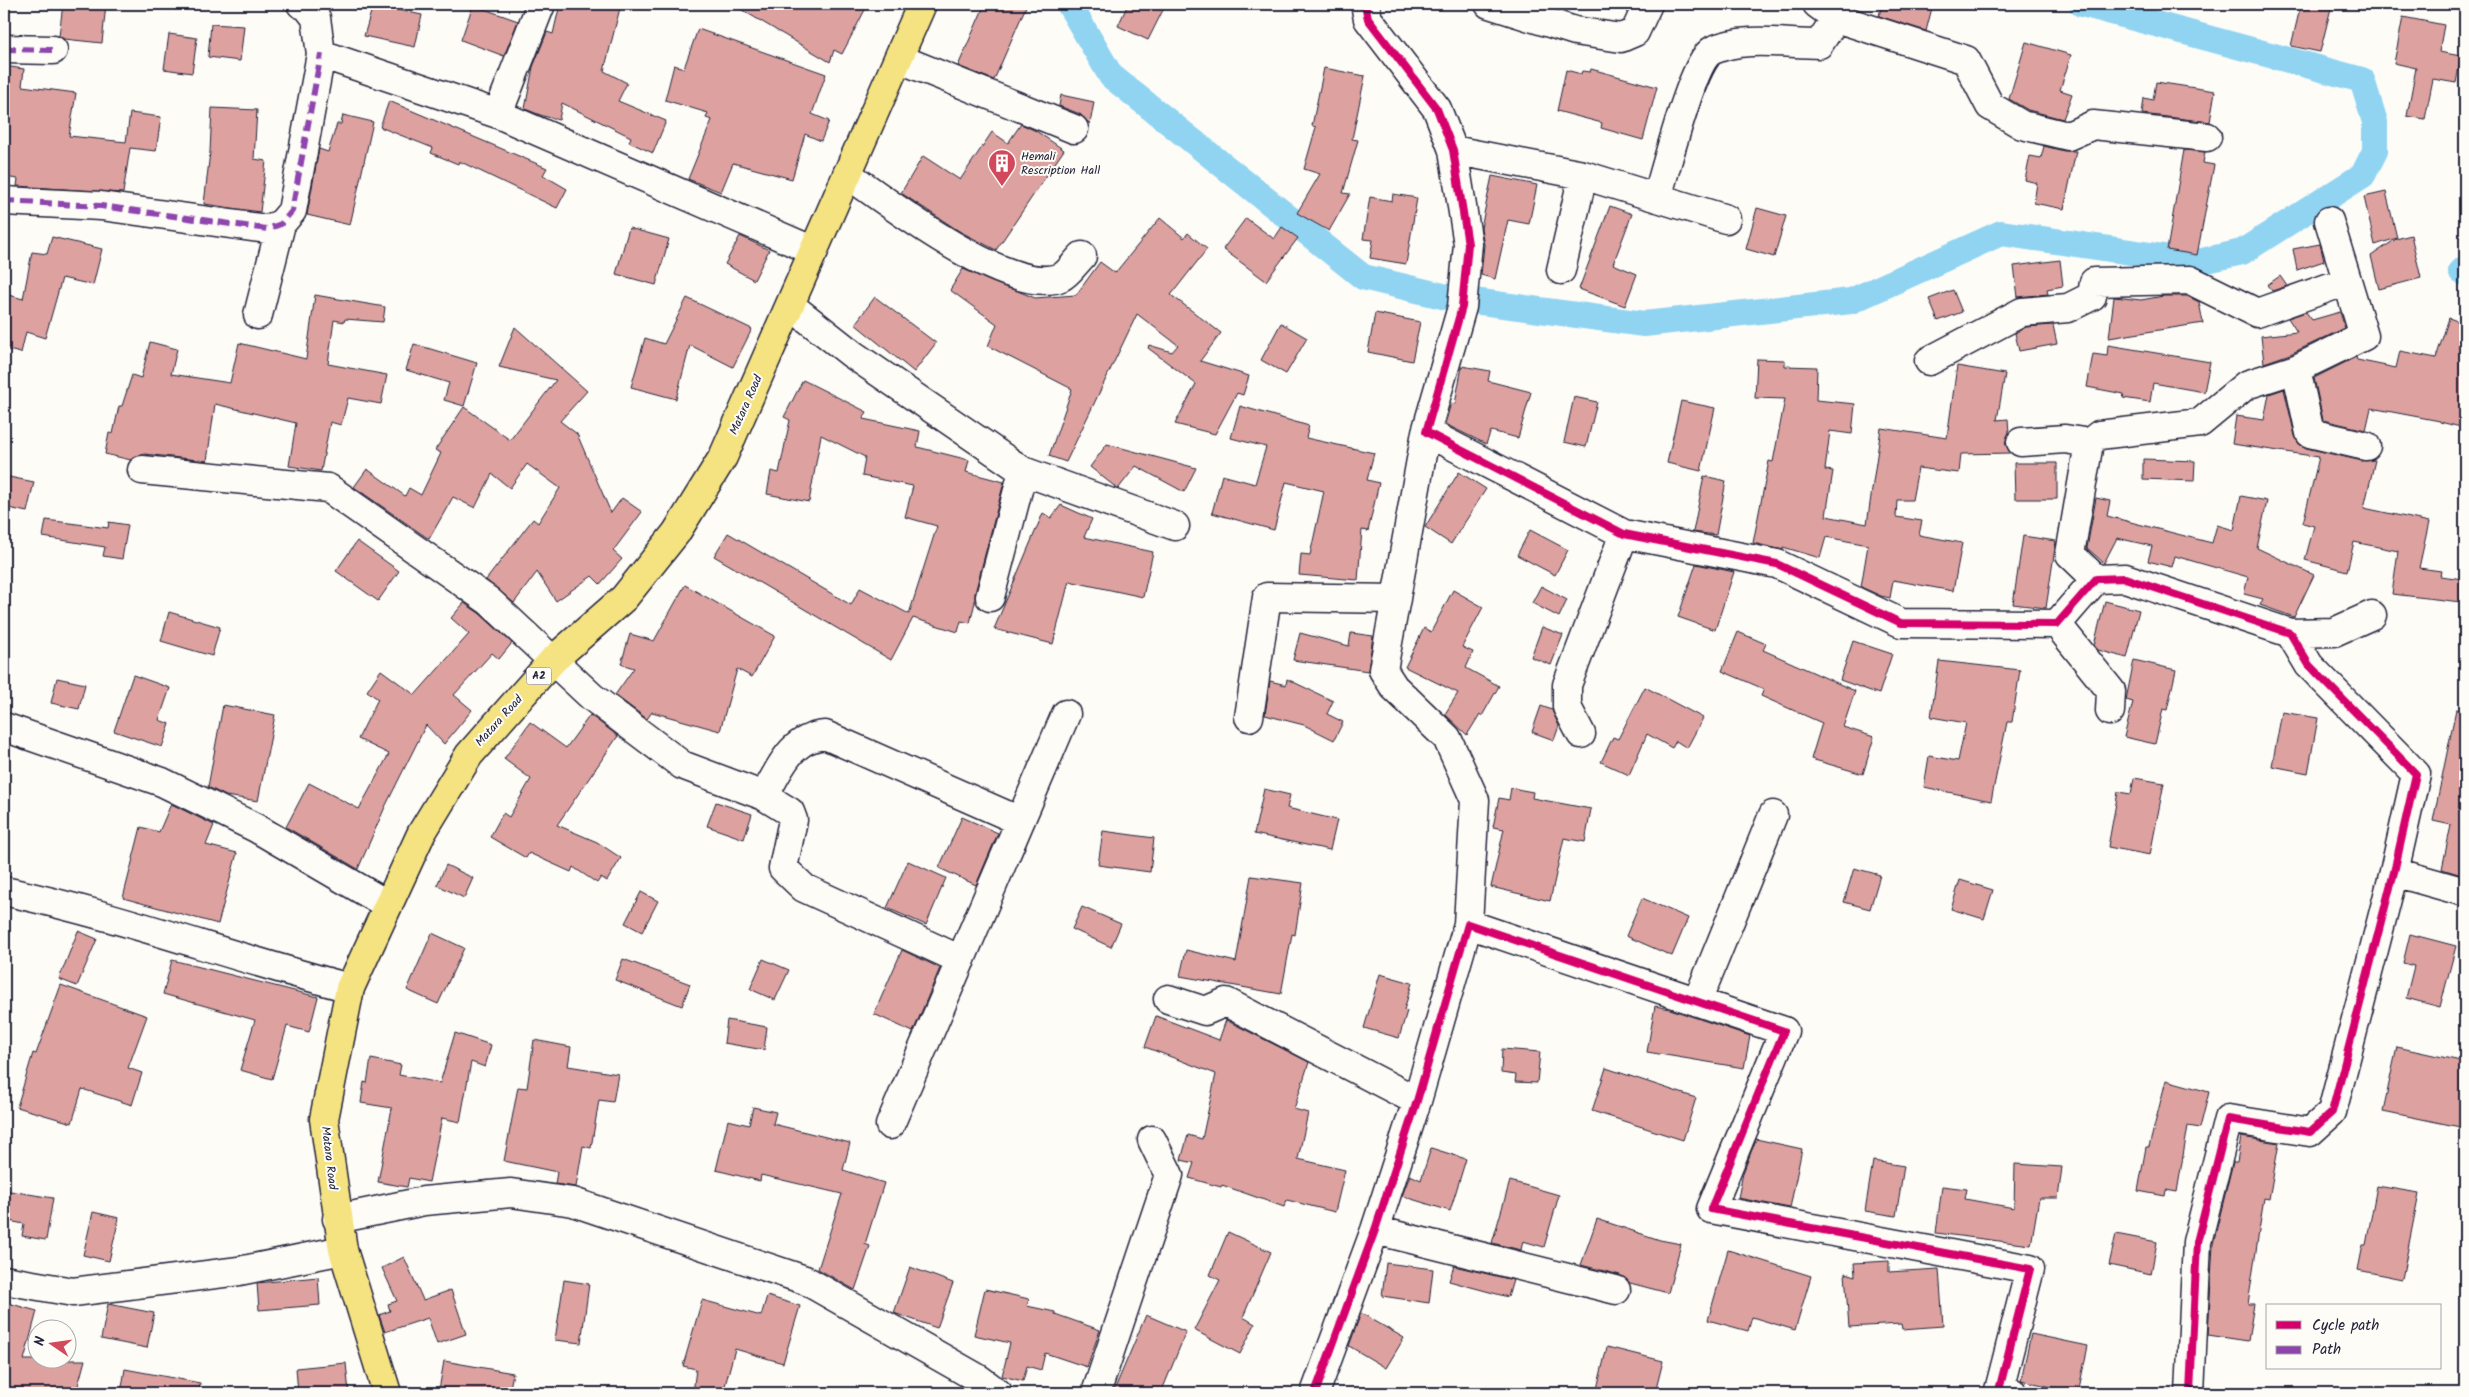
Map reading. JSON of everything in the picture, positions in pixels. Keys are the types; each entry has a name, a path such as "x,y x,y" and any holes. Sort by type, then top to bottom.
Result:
{"highway":[{"name":"Matara Road","path":"387,1393 342,1250 324,1119 350,988 421,834 469,755 553,660 624,598 676,533 723,457 900,59 922,4"}],"street":[{"path":"4,201 101,206 267,229 281,224 292,212 321,54 316,18 306,5 301,4"},
{"path":"498,114 541,4"},
{"path":"1315,1393 1375,1230 1417,1101 1468,924 1475,800 1447,738 1394,687 1383,670 1426,432 1464,300 1468,244 1453,150 1437,110 1368,19 1365,4"},
{"path":"1489,4 1575,32 1621,38 1635,32 1648,4"},
{"path":"1657,198 1694,74 1710,51 1735,43 1819,44 1827,11 1966,60 1990,106 2022,125 2068,136 2093,125 2207,137"},
{"path":"4,49 53,50"},
{"path":"321,54 498,114 814,251"},
{"path":"900,59 1074,129"},
{"path":"1453,150 1583,175 1726,219"},
{"path":"848,174 948,244 1000,269 1040,281 1062,277 1082,256"},
{"path":"1560,270 1583,175"},
{"path":"2329,221 2364,336 2296,369 2246,385 2200,423 2099,435 2089,443 2070,554 2096,579 2125,578 2290,634 2334,632 2372,615"},
{"path":"258,314 281,224"},
{"path":"1930,361 2022,312 2068,308 2092,296 2094,282 2190,280 2257,313 2348,281"},
{"path":"791,306 852,354 1023,471 1175,526"},
{"path":"2296,369 2310,433 2366,446"},
{"path":"1426,432 1624,534 1777,564 1901,623 2057,624 2096,579"},
{"path":"2021,442 2065,438 2089,443"},
{"path":"142,470 328,488 489,601 592,697 682,765 764,796 790,812 793,820 783,868 804,888 961,960"},
{"path":"990,597 1023,471"},
{"path":"1581,734 1568,707 1568,685 1624,534"},
{"path":"1248,717 1267,597 1396,599"},
{"path":"2057,624 2111,691 2110,711"},
{"path":"2190,1393 2197,1242 2228,1119 2310,1132 2332,1112 2394,872 2416,774 2308,666 2290,634"},
{"path":"890,1124 1066,714"},
{"path":"4,727 162,782 256,828 388,905"},
{"path":"764,796 793,748 812,736 826,735 1020,821"},
{"path":"1697,1002 1772,815"},
{"path":"2394,872 2465,892"},
{"path":"4,890 54,902 274,968 350,988"},
{"path":"1468,924 1784,1031 1711,1209 2030,1269 1999,1390 2013,1393"},
{"path":"1168,1000 1205,1011 1226,1002 1417,1101"},
{"path":"1096,1393 1169,1175 1152,1140"},
{"path":"337,1219 424,1200 511,1193 573,1202 805,1280 979,1379 998,1393"},
{"path":"1375,1230 1616,1290"},
{"path":"4,1280 73,1292 239,1271 342,1250"}],"building":[{"path":"63,4 106,4 102,43 64,39 59,36"},
{"path":"560,4 621,4 604,71 627,83 618,101 666,121 653,153 629,142 631,137 562,103 559,120 525,109 533,67 547,32 553,34"},
{"path":"732,4 868,4 842,54 834,50 830,62"},
{"path":"985,4 1027,4 994,80 958,66"},
{"path":"1128,4 1166,4 1148,40 1118,26"},
{"path":"1882,4 1933,4 1926,31 1879,16"},
{"path":"2301,4 2331,8 2320,52 2291,46"},
{"path":"373,5 422,15 415,47 364,36"},
{"path":"473,5 518,21 504,56 461,40"},
{"path":"2403,17 2444,25 2439,52 2461,56 2456,83 2433,79 2425,119 2407,116 2416,68 2394,63"},
{"path":"211,24 244,26 240,61 208,57"},
{"path":"698,29 826,74 812,114 829,121 821,141 805,134 792,179 733,163 721,192 688,179 712,120 706,118 708,113 665,100 674,65 684,68"},
{"path":"169,34 197,38 192,73 164,69"},
{"path":"2026,42 2071,55 2060,90 2072,94 2063,119 2028,110 2009,99"},
{"path":"4,66 24,69 22,86 76,93 69,136 126,142 130,113 161,117 156,151 130,148 123,193 17,186 18,179 4,177"},
{"path":"1324,68 1365,76 1352,139 1358,140 1343,193 1350,194 1329,231 1297,213 1320,174 1304,169 1316,127 1312,126"},
{"path":"1591,69 1657,87 1643,140 1601,128 1602,123 1557,111 1566,70 1581,74 1582,71 1590,72"},
{"path":"2156,82 2215,91 2210,122 2142,114 2144,98 2153,100"},
{"path":"1061,95 1094,102 1090,124 1080,114 1059,106"},
{"path":"389,101 547,168 543,175 567,189 557,208 459,161 458,164 431,153 433,148 380,127"},
{"path":"212,108 257,110 254,159 266,161 260,212 204,204 210,152"},
{"path":"343,115 373,122 350,225 307,215 319,149 328,152 337,124 341,124"},
{"name":"Hemali Rescription Hall","path":"1021,124 1036,131 1064,150 996,250 959,231 901,193 923,156 960,180 992,132 1008,143"},
{"path":"2044,146 2064,151 2076,151 2064,209 2034,203 2037,183 2025,180 2030,156 2041,158"},
{"path":"2184,150 2205,152 2203,163 2214,165 2197,255 2167,250"},
{"path":"1492,176 1537,185 1529,224 1508,220 1495,279 1481,275 1484,245 1481,228"},
{"path":"2386,192 2397,238 2375,245 2364,197"},
{"path":"1393,194 1417,198 1406,264 1370,258 1373,240 1363,239 1370,197 1392,201"},
{"path":"1610,206 1632,214 1613,264 1637,274 1625,306 1579,289"},
{"path":"1757,208 1786,216 1774,257 1746,249"},
{"path":"1160,218 1184,238 1188,233 1207,249 1171,295 1221,333 1200,361 1249,376 1243,395 1237,393 1215,434 1175,424 1196,384 1148,348 1149,345 1172,352 1178,345 1137,314 1066,462 1049,456 1072,389 988,346 997,324 950,290 963,269 1035,298 1076,295 1100,262 1115,273"},
{"path":"1246,218 1274,239 1282,227 1298,238 1266,281 1223,249"},
{"path":"629,228 669,239 656,285 616,274"},
{"path":"2411,235 2421,278 2379,289 2371,256 2396,239"},
{"path":"740,236 769,250 754,280 725,264"},
{"path":"52,237 102,249 93,285 62,278 45,338 26,332 21,353 4,349 4,310 9,295 23,299 32,252 47,254"},
{"path":"2320,244 2324,261 2297,270 2293,249"},
{"path":"2060,260 2063,286 2047,289 2048,294 2018,297 2014,266"},
{"path":"2280,276 2287,286 2272,291 2267,285"},
{"path":"1953,290 1962,312 1938,321 1929,299"},
{"path":"315,295 385,307 383,322 345,319 344,322 334,320 328,364 387,375 381,404 348,398 341,425 330,422 321,471 289,466 296,423 215,404 207,461 144,454 131,460 105,454 109,433 113,434 119,406 122,406 132,375 141,378 150,342 177,349 171,374 230,383 239,343 306,359"},
{"path":"2164,296 2187,296 2199,302 2203,323 2109,338 2114,297 2141,300"},
{"path":"875,297 936,343 914,372 855,324"},
{"path":"687,298 752,329 733,367 690,345 676,399 631,387 645,338 664,344"},
{"path":"2306,312 2312,320 2340,312 2345,328 2290,354 2264,363 2261,336 2297,332 2288,318"},
{"path":"1375,313 1420,322 1412,361 1368,352"},
{"path":"2449,318 2465,324 2465,428 2440,421 2371,408 2366,430 2323,420 2314,378 2356,357 2357,360 2396,368 2400,351 2436,358"},
{"path":"1281,323 1307,338 1286,374 1261,360"},
{"path":"2053,325 2057,344 2019,351 2015,333 2026,327"},
{"path":"515,327 587,391 560,421 577,434 611,513 622,498 642,512 613,551 622,559 600,584 592,576 556,601 537,572 514,603 486,580 533,519 538,523 560,488 527,464 510,488 492,474 475,508 453,497 429,539 354,487 367,469 405,496 409,488 421,495 441,453 435,450 464,407 510,440 556,380 499,367"},
{"path":"414,344 477,363 464,406 444,400 449,383 406,370"},
{"path":"2108,345 2210,362 2204,392 2153,383 2150,402 2123,398 2124,394 2087,387 2093,354 2107,356"},
{"path":"1757,359 1785,360 1785,366 1817,367 1816,400 1855,404 1852,434 1830,431 1825,470 1833,471 1826,516 1867,524 1881,428 1947,438 1957,366 2005,374 1997,420 2008,419 2009,433 2005,443 2010,453 1961,454 1959,473 1918,468 1912,500 1897,500 1896,517 1922,521 1919,535 1962,543 1953,591 1893,580 1890,598 1861,587 1868,545 1826,537 1820,558 1783,547 1783,550 1753,543 1769,461 1773,462 1785,399 1755,398"},
{"path":"1462,366 1490,371 1488,381 1531,392 1518,438 1491,431 1486,444 1445,424 1451,403 1455,404"},
{"path":"803,380 867,412 863,419 920,431 917,447 969,460 966,472 1004,482 975,593 970,623 961,621 958,632 913,618 891,660 714,556 728,533 851,605 860,588 909,614 937,526 905,517 913,486 862,476 865,457 821,435 809,502 767,494 771,471 779,473 790,420 784,417"},
{"path":"2284,389 2295,436 2299,444 2306,448 2362,461 2375,460 2364,508 2429,522 2419,568 2441,571 2440,576 2463,579 2461,602 2392,594 2398,551 2354,542 2347,571 2305,560 2314,526 2303,523 2319,457 2232,444 2236,416 2264,420 2269,394"},
{"path":"1574,397 1597,402 1586,447 1564,442"},
{"path":"1681,401 1715,408 1701,471 1667,463"},
{"path":"1240,406 1309,426 1306,438 1374,453 1367,480 1379,483 1368,531 1362,530 1358,580 1299,575 1301,554 1310,555 1324,491 1286,482 1274,530 1212,513 1222,475 1255,484 1266,447 1231,438"},
{"path":"1107,444 1196,468 1184,492 1136,466 1118,489 1090,467"},
{"path":"2143,459 2195,461 2194,481 2143,479"},
{"path":"2014,463 2057,463 2057,499 2015,499"},
{"path":"1459,472 1486,489 1451,544 1425,527"},
{"path":"4,476 34,482 27,512 4,507"},
{"path":"1704,476 1726,481 1716,535 1693,532"},
{"path":"2241,496 2267,501 2257,548 2314,575 2294,617 2260,605 2263,599 2244,594 2248,577 2175,556 2172,567 2148,561 2152,546 2117,538 2104,563 2087,548 2096,498 2110,501 2107,516 2212,543 2217,525 2234,530"},
{"path":"1061,505 1092,519 1084,537 1153,552 1143,597 1069,581 1053,644 994,629 1043,513 1051,518"},
{"path":"46,520 108,528 109,522 128,525 122,559 103,556 105,547 43,537"},
{"path":"1530,530 1568,550 1555,575 1517,555"},
{"path":"2023,536 2056,541 2046,608 2013,604"},
{"path":"357,541 399,571 378,601 336,571"},
{"path":"1696,564 1734,572 1715,630 1678,617"},
{"path":"685,585 775,636 752,677 737,669 720,731 652,712 647,719 615,695 634,668 621,664 630,634 654,641"},
{"path":"1541,586 1567,600 1559,617 1532,603"},
{"path":"1453,590 1483,607 1462,647 1473,652 1466,668 1499,686 1482,716 1480,714 1467,735 1445,714 1458,693 1405,667 1424,628 1431,632"},
{"path":"2105,601 2139,610 2127,658 2098,650 2094,645"},
{"path":"464,603 479,613 512,643 499,659 492,653 454,695 472,710 444,744 426,725 385,807 358,869 286,827 309,783 359,809 389,754 358,739 378,699 367,691 381,670 415,695 469,634 451,618"},
{"path":"169,612 220,627 212,656 161,641"},
{"path":"1542,627 1563,635 1551,665 1531,657"},
{"path":"1738,632 1766,644 1763,650 1855,691 1843,727 1874,737 1863,774 1811,759 1822,723 1761,696 1764,689 1722,671"},
{"path":"1300,633 1349,646 1351,633 1373,636 1368,671 1293,660"},
{"path":"1853,641 1892,654 1879,694 1840,680"},
{"path":"2134,660 2176,670 2167,710 2163,709 2155,744 2124,737 2133,702 2126,700"},
{"path":"1939,661 2020,670 2012,722 2007,722 1991,801 1924,787 1929,756 1958,761 1966,723 1931,717"},
{"path":"133,675 170,688 159,720 170,724 162,747 114,731"},
{"path":"57,678 85,684 79,709 51,703"},
{"path":"1287,679 1333,701 1327,714 1343,722 1334,740 1304,725 1265,715 1270,681 1286,685"},
{"path":"1645,687 1703,718 1687,748 1676,741 1672,748 1647,734 1629,775 1601,762 1613,737 1618,739"},
{"path":"223,705 275,715 258,801 226,796 208,787"},
{"path":"1541,706 1552,710 1559,726 1554,740 1532,732"},
{"path":"2456,709 2465,710 2465,876 2442,869 2451,825 2433,821"},
{"path":"2282,712 2318,718 2308,773 2272,766"},
{"path":"590,715 618,736 557,825 597,842 621,858 607,881 601,877 597,883 573,867 571,872 529,853 526,858 490,837 503,813 509,817 531,779 504,759 530,722 566,748"},
{"path":"2134,778 2164,783 2150,855 2108,847 2118,792 2131,794"},
{"path":"1511,788 1533,792 1532,798 1591,809 1585,842 1564,838 1550,901 1491,887 1504,829 1493,827 1499,798 1509,800"},
{"path":"1264,789 1290,795 1287,808 1337,820 1330,850 1254,834"},
{"path":"716,802 752,814 744,839 707,826"},
{"path":"171,804 214,825 206,845 237,853 218,924 123,898 141,827 159,832"},
{"path":"962,817 998,833 976,885 939,868"},
{"path":"1103,831 1154,838 1150,872 1098,865"},
{"path":"908,861 946,878 926,925 887,908"},
{"path":"446,865 473,878 464,898 437,885"},
{"path":"1854,868 1880,875 1870,909 1844,902"},
{"path":"1251,876 1303,883 1295,935 1292,934 1281,994 1180,976 1186,950 1236,962"},
{"path":"1960,880 1993,890 1984,919 1951,909"},
{"path":"641,892 658,901 642,932 625,923"},
{"path":"1642,898 1688,918 1672,956 1626,936"},
{"path":"1082,907 1121,924 1111,947 1072,929"},
{"path":"78,931 97,939 77,986 59,979"},
{"path":"432,933 464,948 438,1004 407,990"},
{"path":"2410,934 2456,946 2440,1007 2406,998 2414,966 2403,963"},
{"path":"902,950 940,968 913,1032 874,1014"},
{"path":"623,959 690,984 682,1006 615,980"},
{"path":"763,959 789,970 775,1000 750,989"},
{"path":"172,960 318,997 309,1032 287,1026 272,1079 240,1070 255,1020 163,994"},
{"path":"1380,974 1412,983 1404,1010 1407,1011 1399,1038 1364,1028"},
{"path":"61,985 147,1016 128,1068 142,1073 132,1105 82,1089 72,1123 17,1107 33,1053 36,1054"},
{"path":"1655,1006 1670,1009 1750,1036 1744,1068 1647,1052"},
{"path":"1156,1016 1219,1040 1226,1020 1309,1062 1294,1109 1308,1113 1298,1159 1345,1170 1335,1212 1287,1200 1284,1207 1222,1185 1221,1187 1189,1178 1194,1163 1181,1160 1188,1135 1202,1139 1216,1074 1145,1047"},
{"path":"727,1020 767,1027 764,1050 724,1043"},
{"path":"455,1033 491,1045 485,1067 471,1062 460,1122 442,1118 429,1182 409,1178 407,1187 378,1182 392,1108 361,1103 364,1082 367,1083 371,1059 401,1065 399,1075 440,1083"},
{"path":"534,1040 571,1047 568,1066 618,1074 613,1102 599,1100 591,1148 583,1146 576,1187 555,1184 557,1172 504,1161 518,1087 527,1088"},
{"path":"2397,1047 2465,1062 2465,1128 2383,1111"},
{"path":"1502,1049 1540,1052 1537,1083 1515,1082 1516,1075 1501,1073"},
{"path":"1606,1068 1696,1098 1683,1140 1592,1111"},
{"path":"2166,1080 2209,1092 2200,1128 2188,1126 2177,1192 2166,1190 2165,1196 2138,1191 2146,1147 2149,1147"},
{"path":"753,1107 776,1112 773,1124 850,1143 843,1170 884,1183 865,1244 870,1246 855,1290 818,1269 842,1194 761,1175 760,1181 716,1170 728,1120 749,1125"},
{"path":"2241,1137 2279,1143 2269,1199 2264,1198 2248,1304 2254,1304 2248,1341 2208,1335 2213,1244 2233,1162 2237,1162"},
{"path":"1756,1139 1802,1149 1790,1208 1738,1198 1743,1173"},
{"path":"1431,1148 1466,1159 1450,1211 1402,1196 1410,1175 1421,1180"},
{"path":"1873,1161 1904,1166 1896,1216 1865,1211"},
{"path":"2015,1164 2062,1167 2058,1198 2039,1198 2031,1245 1936,1233 1942,1186 1967,1189 1965,1199 2014,1208"},
{"path":"1510,1181 1559,1195 1544,1247 1523,1241 1521,1250 1492,1243"},
{"path":"2377,1186 2419,1193 2402,1279 2358,1270 2363,1245 2366,1245"},
{"path":"4,1190 53,1198 46,1240 22,1236 24,1224 4,1220"},
{"path":"93,1212 119,1218 109,1261 83,1255"},
{"path":"1597,1219 1660,1240 1681,1244 1668,1293 1630,1283 1620,1275 1581,1265"},
{"path":"1228,1232 1271,1252 1243,1317 1255,1324 1240,1354 1194,1330 1220,1280 1210,1275"},
{"path":"2116,1234 2157,1242 2151,1274 2109,1265"},
{"path":"1728,1250 1811,1276 1795,1330 1752,1317 1748,1331 1708,1320"},
{"path":"404,1257 423,1300 451,1290 466,1334 437,1344 428,1318 385,1332 379,1315 390,1311 388,1304 397,1301 382,1268"},
{"path":"1889,1261 1889,1272 1939,1269 1943,1326 1902,1329 1901,1324 1849,1327 1845,1273 1855,1276 1854,1263"},
{"path":"1386,1263 1433,1269 1429,1303 1382,1296"},
{"path":"1454,1266 1513,1280 1508,1297 1449,1281"},
{"path":"910,1267 953,1283 937,1328 894,1313"},
{"path":"318,1277 320,1305 259,1310 257,1283"},
{"path":"564,1280 589,1284 581,1343 555,1340"},
{"path":"985,1289 1029,1299 1027,1306 1055,1312 1055,1314 1100,1330 1087,1367 1045,1353 1041,1370 1027,1366 1023,1381 1002,1376 1010,1343 974,1335"},
{"path":"767,1296 800,1306 783,1363 735,1349 723,1393 693,1393 696,1369 683,1366 702,1300 761,1316"},
{"path":"4,1302 37,1311 35,1320 28,1320 28,1345 24,1360 28,1360 28,1370 78,1370 78,1360 85,1360 76,1393 4,1393"},
{"path":"108,1304 154,1313 147,1348 101,1339"},
{"path":"1361,1313 1404,1338 1386,1368 1349,1346"},
{"path":"1146,1315 1186,1332 1161,1393 1113,1393"},
{"path":"2031,1334 2088,1346 2078,1393 2021,1380"},
{"path":"1607,1347 1663,1361 1655,1393 1596,1393"},
{"path":"444,1361 513,1373 509,1393 459,1393 439,1390"},
{"path":"346,1363 349,1393 298,1393 296,1368"},
{"path":"125,1369 200,1383 199,1393 121,1393"}],"waterway":[{"path":"1069,4 1111,76 1363,277 1451,298 1644,324 1851,301 2001,233 2198,262 2242,252 2363,175 2375,151 2375,122 2362,80 2082,4"},
{"path":"2461,271 2465,273"}],"marked path":[{"path":"4,49 53,50"},
{"path":"4,201 101,206 267,229 281,224 292,211 321,54"}],"cycle path":[{"path":"1365,4 1368,19 1437,109 1453,150 1468,244 1462,307 1426,432 1624,534 1777,564 1901,623 2057,624 2096,579 2125,578 2290,633 2309,665 2416,774 2394,872 2332,1112 2310,1132 2228,1119 2197,1242 2190,1393"},
{"path":"1315,1393 1375,1230 1417,1101 1468,924 1784,1031 1711,1209 2030,1269 1999,1390 2013,1393"}],"place":[{"name":"Hemali Rescription Hall","path":"1002,187"}]}
